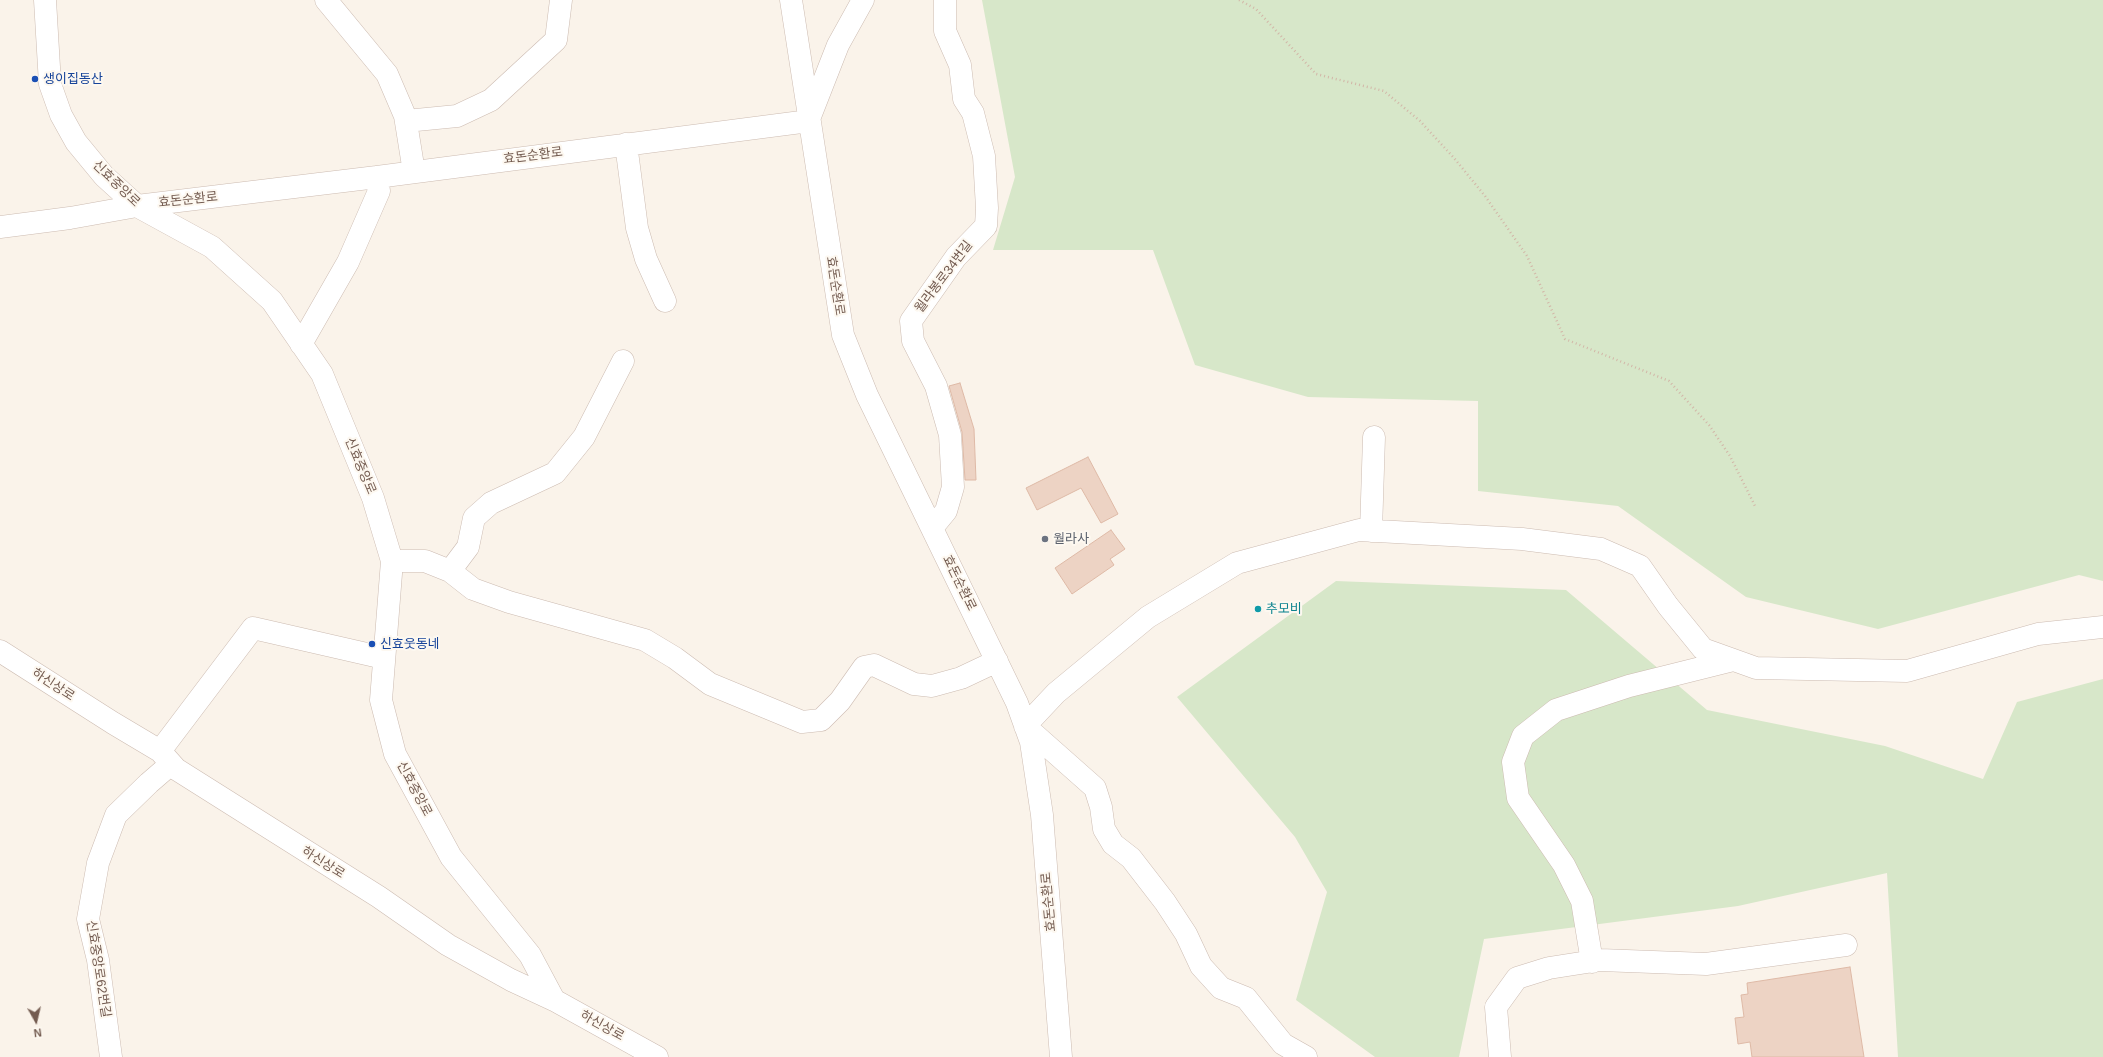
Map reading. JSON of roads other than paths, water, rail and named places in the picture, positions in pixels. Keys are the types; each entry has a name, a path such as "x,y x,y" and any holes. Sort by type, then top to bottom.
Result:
{"street":[{"name":"신효중앙로","path":"45,0 50,84 61,115 76,142 104,176 137,206 212,247 272,301 322,374 373,498 392,561 381,700 395,754 451,857 530,955 554,1000"},
{"path":"326,0 387,74 406,121 414,172"},
{"path":"406,121 457,116 491,100 556,40 560,0"},
{"name":"효돈순환로","path":"791,0 843,335 867,395 1017,703 1031,742 1042,815 1061,1057"},
{"path":"809,120 838,45 863,0"},
{"name":"월라봉로34번길","path":"932,528 946,511 953,487 950,435 936,386 913,341 911,321 956,257 986,226 987,208 984,156 973,113 964,99 960,65 945,31 946,0"},
{"name":"효돈순환로","path":"0,226 70,218 137,206 377,177 809,120"},
{"path":"626,144 637,228 646,259 665,301"},
{"path":"301,344 348,262 379,191 377,177"},
{"path":"450,571 468,547 474,518 491,503 555,473 584,437 623,361"},
{"path":"1371,531 1374,437"},
{"path":"1306,1057 1283,1044 1246,998 1221,988 1200,966 1186,934 1166,902 1131,858 1113,844 1104,829 1101,807 1095,788 1025,726 1056,693 1148,617 1238,563 1359,530 1522,539 1601,549 1640,566 1668,606 1703,649 1756,668 1907,671 2038,634 2103,627"},
{"path":"392,561 425,561 450,571 473,589 495,597 645,640 675,658 710,684 802,722 821,720 840,702 864,667 874,665 914,684 932,686 961,678 997,661"},
{"name":"신효중앙로62번길","path":"111,1057 98,960 88,918 98,863 116,815 149,783 253,628 384,658"},
{"name":"하신상로","path":"0,651 166,758 182,773 379,897 448,945 511,980 554,1000 657,1057"},
{"path":"1592,962 1582,901 1564,865 1518,798 1513,762 1523,736 1556,710 1629,686 1733,660"},
{"path":"1500,1057 1496,1007 1516,978 1549,968 1592,962 1706,964 1846,945"}],"place":[{"name":"생이집동산","path":"35,79"},
{"name":"월라사","path":"1045,539"},
{"name":"추모비","path":"1258,609"},
{"name":"신효웃동네","path":"372,644"}]}
